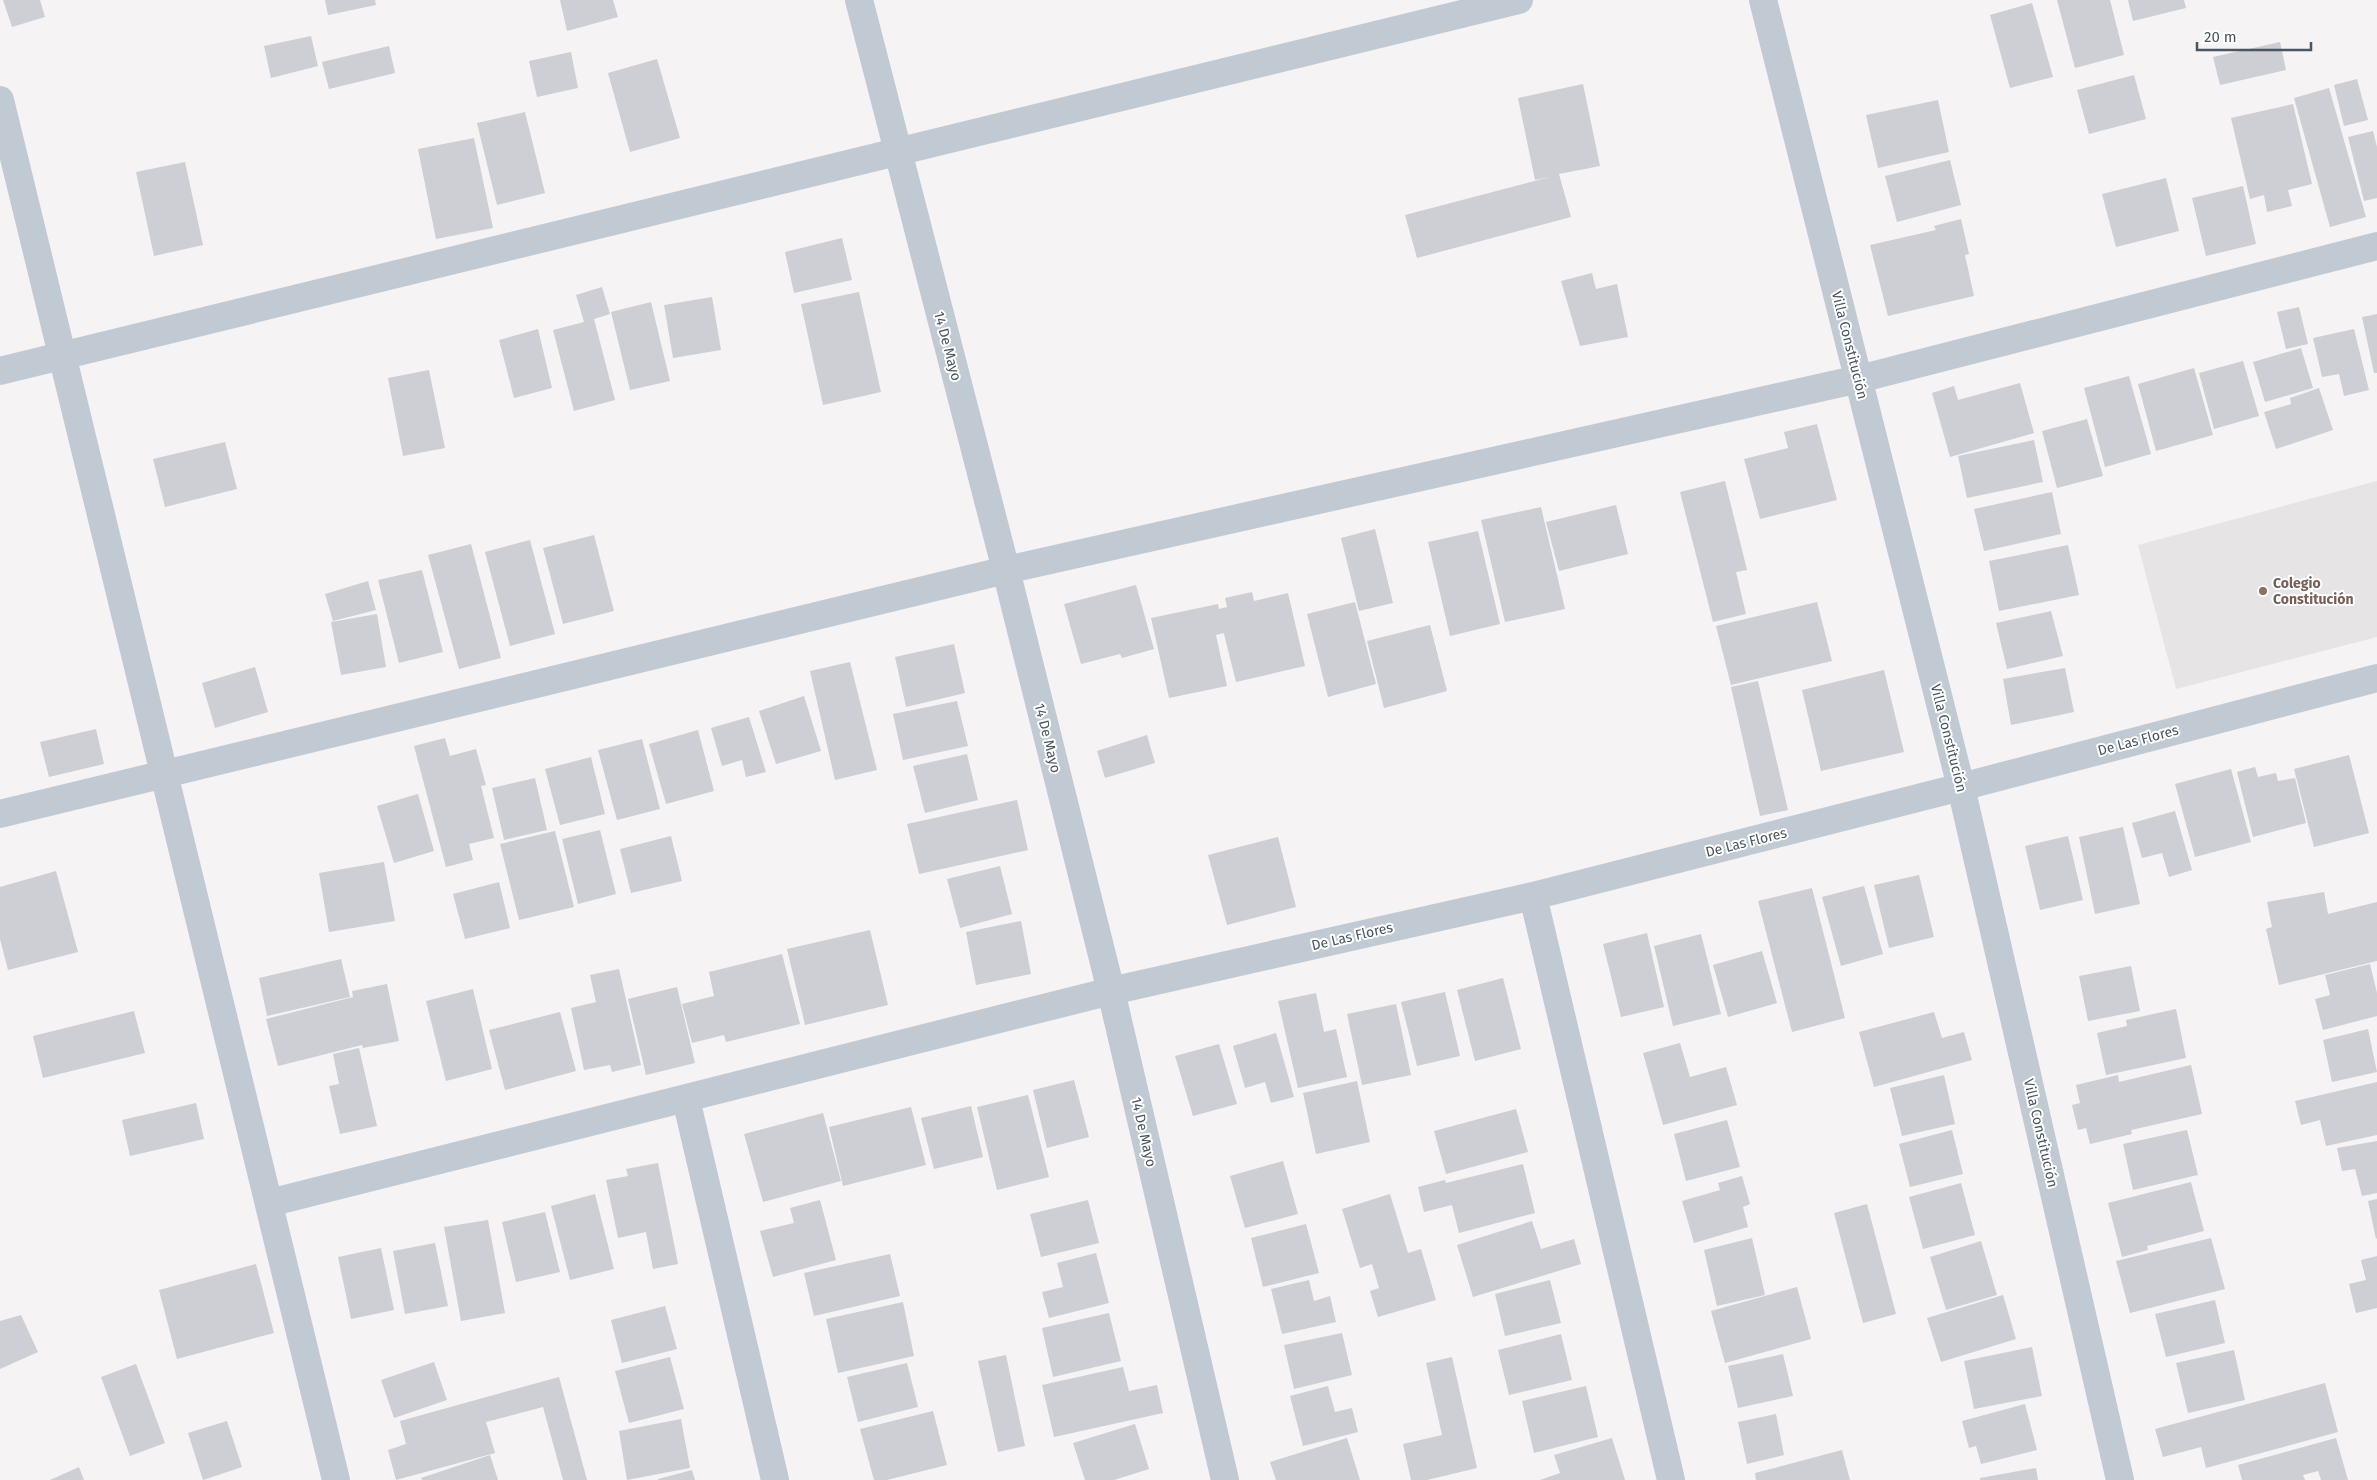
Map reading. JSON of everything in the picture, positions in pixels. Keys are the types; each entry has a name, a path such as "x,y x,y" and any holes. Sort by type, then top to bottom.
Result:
{"street":[{"name":"14 De Mayo","path":"859,0 1006,570 1111,990 1225,1480"},
{"path":"0,371 1519,0"},
{"name":"Villa Constitución","path":"1764,0 1961,787 2120,1480"},
{"path":"0,100 336,1480"},
{"path":"0,814 1006,570 1859,379 2377,246"},
{"name":"De Las Flores","path":"269,1203 1111,990 1534,896 2377,678"},
{"path":"1534,896 1671,1480"},
{"path":"686,1099 775,1480"}],"shaded area":[{"name":"Colegio Constitución","path":"2377,481 2377,637 2176,689 2138,545"}],"building":[{"path":"3,0 40,0 45,17 12,27"},
{"path":"325,0 375,0 376,5 328,15"},
{"path":"560,0 613,0 618,17 567,31"},
{"path":"2057,0 2110,0 2124,55 2075,68"},
{"path":"2128,0 2184,0 2186,8 2133,21"},
{"path":"2032,3 2053,77 2010,88 1990,15"},
{"path":"311,36 318,66 271,78 264,46"},
{"path":"2280,42 2286,70 2220,85 2213,57"},
{"path":"389,46 395,73 329,89 322,62"},
{"path":"571,52 578,88 537,97 529,61"},
{"path":"657,59 680,138 630,152 608,73"},
{"path":"2134,75 2146,119 2089,134 2077,90"},
{"path":"2357,79 2368,120 2344,126 2334,85"},
{"path":"1583,84 1600,166 1559,174 1571,217 1417,258 1405,215 1550,177 1535,180 1518,98"},
{"path":"2329,88 2366,217 2330,227 2294,98"},
{"path":"1938,100 1949,152 1878,168 1866,115"},
{"path":"2293,104 2312,184 2288,190 2292,206 2267,212 2264,195 2250,199 2231,118"},
{"path":"525,112 545,193 497,205 477,123"},
{"path":"2373,131 2377,147 2377,198 2364,201 2348,137"},
{"path":"474,138 493,228 436,239 418,149"},
{"path":"1950,160 1961,205 1897,222 1885,176"},
{"path":"185,162 203,245 154,256 136,172"},
{"path":"2166,178 2179,231 2116,247 2102,194"},
{"path":"2243,186 2256,244 2206,256 2192,198"},
{"path":"1961,219 1969,254 1965,255 1974,296 1888,316 1870,245 1936,230 1934,226"},
{"path":"842,238 852,280 794,293 785,252"},
{"path":"1592,273 1596,289 1617,284 1628,337 1580,346 1561,281"},
{"path":"602,287 610,314 594,319 615,400 574,411 553,330 584,322 576,295"},
{"path":"859,292 881,392 823,405 801,304"},
{"path":"712,297 721,350 673,358 664,305"},
{"path":"651,302 670,381 630,390 611,312"},
{"path":"2299,307 2308,344 2286,349 2277,312"},
{"path":"2377,314 2377,373 2374,373 2362,317"},
{"path":"538,329 552,388 514,398 499,340"},
{"path":"2354,329 2369,390 2344,396 2339,374 2322,377 2313,338"},
{"path":"2301,348 2313,388 2265,402 2253,362"},
{"path":"2243,361 2259,416 2214,429 2199,373"},
{"path":"2194,368 2213,435 2156,451 2138,384"},
{"path":"429,370 445,448 403,456 388,378"},
{"path":"2129,376 2151,454 2105,467 2084,388"},
{"path":"2020,383 2034,433 1950,457 1932,393 1954,386 1958,400"},
{"path":"2319,388 2333,430 2276,449 2264,412 2291,404 2290,398"},
{"path":"2087,419 2103,476 2057,488 2042,431"},
{"path":"1817,424 1837,500 1760,519 1744,459 1788,448 1784,432"},
{"path":"2034,440 2043,482 1967,498 1958,456"},
{"path":"225,442 237,489 165,507 153,459"},
{"path":"1725,481 1747,570 1736,572 1746,614 1713,622 1680,492"},
{"path":"2052,492 2061,534 1984,551 1974,509"},
{"path":"1616,505 1628,554 1559,571 1546,522"},
{"path":"1541,507 1565,609 1505,622 1481,520"},
{"path":"1375,529 1393,603 1359,611 1341,538"},
{"path":"1478,531 1500,624 1450,636 1428,542"},
{"path":"594,535 614,611 563,624 543,548"},
{"path":"530,540 555,634 510,646 485,552"},
{"path":"471,544 501,658 459,669 428,555"},
{"path":"2068,545 2079,595 1999,611 1989,561"},
{"path":"422,570 443,652 399,663 378,580"},
{"path":"368,581 376,610 333,621 325,594"},
{"path":"1136,585 1154,649 1122,658 1120,654 1081,664 1064,604"},
{"path":"1252,592 1254,601 1288,593 1305,666 1236,682 1224,633 1216,635 1227,686 1169,698 1151,618 1218,604 1219,609 1227,607 1225,598"},
{"path":"1355,602 1376,684 1328,697 1307,614"},
{"path":"1817,602 1832,661 1731,685 1716,626"},
{"path":"2051,611 2063,656 2007,669 1996,623"},
{"path":"377,614 386,667 341,675 331,622"},
{"path":"1430,625 1447,691 1384,708 1367,641"},
{"path":"954,644 965,693 906,707 895,657"},
{"path":"850,662 877,770 835,780 810,671"},
{"path":"255,667 268,712 215,728 202,683"},
{"path":"2065,668 2074,712 2011,725 2003,679"},
{"path":"1884,670 1904,752 1821,771 1802,690"},
{"path":"1758,681 1788,810 1760,816 1731,687"},
{"path":"804,696 821,751 776,764 759,711"},
{"path":"957,701 968,746 903,760 893,714"},
{"path":"749,717 766,772 746,777 742,760 722,766 711,728"},
{"path":"96,729 104,764 49,777 40,742"},
{"path":"698,730 714,791 666,804 649,744"},
{"path":"1147,735 1155,763 1105,778 1097,751"},
{"path":"445,738 450,756 476,749 486,785 481,786 494,838 469,844 473,860 446,867 414,746"},
{"path":"642,739 660,809 617,820 598,750"},
{"path":"967,754 978,800 925,813 913,766"},
{"path":"2349,755 2369,833 2314,847 2294,769"},
{"path":"591,757 605,814 560,825 545,769"},
{"path":"2255,767 2258,777 2276,773 2278,781 2295,778 2306,823 2253,837 2237,772"},
{"path":"2231,769 2251,842 2195,857 2175,784"},
{"path":"535,778 547,830 504,840 492,788"},
{"path":"418,794 434,851 394,863 377,806"},
{"path":"1017,800 1028,850 919,874 907,824"},
{"path":"2175,811 2192,870 2169,877 2162,853 2142,858 2132,823"},
{"path":"2123,827 2140,904 2095,914 2079,837"},
{"path":"600,830 616,894 578,904 562,839"},
{"path":"555,831 574,907 519,920 500,844"},
{"path":"671,836 682,881 631,893 620,849"},
{"path":"2068,836 2083,900 2040,910 2025,846"},
{"path":"1278,837 1296,907 1227,925 1208,855"},
{"path":"384,862 395,921 329,932 319,873"},
{"path":"1000,866 1012,914 960,928 947,879"},
{"path":"56,871 78,952 8,970 0,939 0,887"},
{"path":"1919,875 1934,937 1889,948 1874,885"},
{"path":"499,882 510,928 465,939 453,894"},
{"path":"1864,886 1883,954 1841,966 1822,897"},
{"path":"1812,888 1845,1018 1792,1032 1758,901"},
{"path":"2324,892 2328,914 2377,902 2377,961 2279,985 2266,929 2272,927 2267,902"},
{"path":"1021,921 1031,974 976,985 966,932"},
{"path":"870,930 888,1005 805,1025 787,949"},
{"path":"1647,933 1664,1007 1621,1017 1603,944"},
{"path":"1701,934 1721,1014 1673,1026 1654,946"},
{"path":"1762,951 1777,1003 1728,1017 1713,965"},
{"path":"782,954 800,1024 726,1042 724,1035 692,1043 682,1004 714,996 709,972"},
{"path":"341,959 350,997 267,1016 259,978"},
{"path":"2370,964 2377,993 2377,1016 2323,1030 2315,999 2330,995 2325,975"},
{"path":"2131,966 2140,1011 2088,1021 2079,976"},
{"path":"619,969 641,1065 612,1072 610,1065 584,1070 571,1008 596,1002 590,975"},
{"path":"1503,978 1521,1049 1475,1061 1457,990"},
{"path":"387,984 399,1041 363,1048 362,1045 278,1066 266,1019 353,997 352,991"},
{"path":"677,987 695,1063 646,1075 628,999"},
{"path":"473,989 492,1069 446,1081 426,1001"},
{"path":"1445,992 1460,1056 1417,1066 1401,1002"},
{"path":"1316,993 1324,1032 1336,1029 1347,1077 1298,1088 1278,1001"},
{"path":"1396,1004 1411,1075 1362,1085 1347,1014"},
{"path":"2176,1009 2186,1058 2106,1075 2097,1033 2127,1026 2126,1020"},
{"path":"134,1011 145,1053 43,1078 33,1036"},
{"path":"560,1012 576,1071 505,1090 489,1030"},
{"path":"1934,1012 1942,1038 1964,1032 1972,1060 1874,1087 1859,1032"},
{"path":"2368,1029 2377,1072 2332,1082 2323,1040"},
{"path":"1276,1033 1294,1097 1271,1103 1265,1082 1245,1088 1233,1046"},
{"path":"1680,1043 1690,1077 1726,1067 1737,1105 1663,1125 1643,1053"},
{"path":"1219,1044 1237,1104 1193,1116 1175,1056"},
{"path":"359,1048 377,1126 340,1134 329,1086 339,1084 333,1054"},
{"path":"2191,1065 2202,1114 2131,1130 2132,1134 2090,1144 2086,1128 2078,1130 2072,1105 2080,1103 2076,1085 2118,1075 2119,1082"},
{"path":"1944,1075 1955,1124 1902,1136 1890,1088"},
{"path":"1074,1080 1089,1137 1047,1148 1033,1090"},
{"path":"1357,1081 1370,1142 1316,1154 1303,1093"},
{"path":"2377,1082 2377,1135 2326,1146 2320,1120 2301,1125 2295,1101"},
{"path":"1028,1095 1049,1177 997,1190 977,1107"},
{"path":"196,1103 204,1139 130,1156 122,1120"},
{"path":"971,1106 983,1157 934,1169 921,1118"},
{"path":"911,1107 926,1165 843,1186 829,1127"},
{"path":"1516,1109 1528,1152 1446,1174 1434,1131"},
{"path":"823,1113 841,1181 763,1202 744,1134"},
{"path":"1727,1120 1740,1167 1686,1181 1674,1134"},
{"path":"1952,1130 1963,1174 1910,1187 1899,1144"},
{"path":"2187,1130 2198,1175 2133,1190 2123,1144"},
{"path":"2377,1141 2377,1193 2362,1196 2355,1169 2342,1171 2337,1148"},
{"path":"1283,1161 1298,1214 1245,1228 1230,1176"},
{"path":"658,1163 678,1264 653,1269 646,1232 618,1238 606,1180 628,1176 626,1169"},
{"path":"1523,1164 1535,1213 1459,1233 1452,1205 1424,1212 1418,1187 1445,1180 1446,1183"},
{"path":"1742,1176 1750,1204 1743,1207 1748,1227 1694,1243 1682,1201 1720,1190 1718,1183"},
{"path":"2191,1182 2204,1231 2147,1246 2148,1250 2122,1257 2108,1203"},
{"path":"1961,1183 1975,1235 1923,1249 1909,1197"},
{"path":"595,1194 614,1269 570,1280 551,1206"},
{"path":"1390,1194 1408,1253 1421,1249 1436,1300 1378,1317 1370,1291 1379,1288 1372,1264 1360,1268 1342,1209"},
{"path":"2377,1199 2377,1238 2376,1239 2368,1201"},
{"path":"820,1200 836,1260 773,1277 760,1231 794,1223 790,1208"},
{"path":"1088,1200 1099,1243 1041,1257 1030,1214"},
{"path":"1867,1204 1896,1314 1863,1323 1834,1213"},
{"path":"545,1212 560,1272 516,1282 502,1222"},
{"path":"488,1220 505,1313 461,1321 444,1227"},
{"path":"1532,1221 1541,1249 1574,1239 1581,1264 1473,1297 1457,1245"},
{"path":"1306,1224 1319,1273 1263,1287 1251,1238"},
{"path":"1752,1238 1765,1295 1717,1306 1704,1250"},
{"path":"2211,1238 2225,1289 2130,1313 2116,1261"},
{"path":"1981,1241 1997,1295 1946,1310 1930,1257"},
{"path":"435,1243 448,1306 405,1314 393,1251"},
{"path":"381,1248 394,1310 351,1319 338,1257"},
{"path":"1096,1253 1109,1303 1049,1318 1042,1292 1063,1287 1057,1263"},
{"path":"890,1254 900,1296 814,1316 804,1273"},
{"path":"2377,1256 2377,1308 2356,1313 2349,1284 2366,1280 2361,1260"},
{"path":"256,1264 274,1333 177,1359 159,1290"},
{"path":"1309,1280 1314,1301 1330,1296 1336,1322 1282,1334 1271,1289"},
{"path":"1550,1280 1561,1323 1505,1336 1495,1294"},
{"path":"1797,1287 1811,1339 1725,1363 1711,1311"},
{"path":"2003,1295 2016,1339 1941,1362 1927,1318"},
{"path":"2215,1300 2225,1343 2166,1357 2155,1314"},
{"path":"903,1302 914,1356 838,1373 826,1319"},
{"path":"665,1306 677,1349 622,1363 611,1320"},
{"path":"1109,1313 1121,1361 1053,1377 1042,1328"},
{"path":"21,1315 38,1352 0,1369 0,1321"},
{"path":"1342,1333 1352,1375 1294,1389 1284,1345"},
{"path":"1561,1334 1572,1380 1509,1395 1498,1350"},
{"path":"2032,1347 2042,1396 1974,1409 1964,1361"},
{"path":"2234,1350 2245,1400 2188,1413 2176,1363"},
{"path":"1783,1354 1793,1396 1738,1408 1728,1366"},
{"path":"1006,1355 1025,1446 998,1452 978,1361"},
{"path":"670,1357 684,1409 629,1423 615,1371"},
{"path":"1452,1357 1477,1468 1427,1480 1411,1480 1403,1444 1442,1435 1426,1363"},
{"path":"434,1362 447,1400 394,1418 381,1380"},
{"path":"907,1363 918,1407 858,1422 847,1377"},
{"path":"136,1364 165,1443 130,1456 101,1377"},
{"path":"1123,1367 1129,1391 1157,1385 1163,1413 1054,1437 1042,1385"},
{"path":"559,1377 587,1480 563,1480 543,1407 486,1422 495,1453 396,1480 388,1450 406,1444 400,1421"},
{"path":"2325,1383 2338,1432 2206,1468 2201,1447 2163,1457 2155,1429"},
{"path":"1328,1386 1335,1412 1352,1408 1358,1432 1303,1446 1290,1396"},
{"path":"1586,1386 1598,1437 1534,1453 1522,1401"},
{"path":"2025,1404 2037,1450 1981,1464 1976,1446 1969,1448 1962,1421"},
{"path":"933,1411 947,1465 887,1480 874,1480 860,1429"},
{"path":"1776,1414 1784,1455 1747,1464 1738,1422"},
{"path":"681,1419 690,1468 627,1480 619,1431"},
{"path":"227,1421 242,1467 203,1480 188,1433"},
{"path":"1135,1424 1149,1469 1114,1480 1085,1480 1073,1443"},
{"path":"1347,1438 1360,1480 1276,1480 1270,1462"},
{"path":"1612,1438 1625,1480 1540,1480 1560,1473 1554,1455"},
{"path":"2336,1438 2348,1480 2321,1480 2318,1471 2303,1475 2305,1480 2242,1480 2238,1465"},
{"path":"1842,1450 1850,1480 1756,1480 1755,1473"},
{"path":"490,1455 498,1480 422,1480 421,1478"},
{"path":"79,1467 84,1480 50,1480"},
{"path":"2036,1468 2038,1480 1980,1480 1980,1478"},
{"path":"692,1470 695,1480 658,1480 658,1479"}],"place":[{"name":"Colegio Constitución","path":"2263,591"}]}
